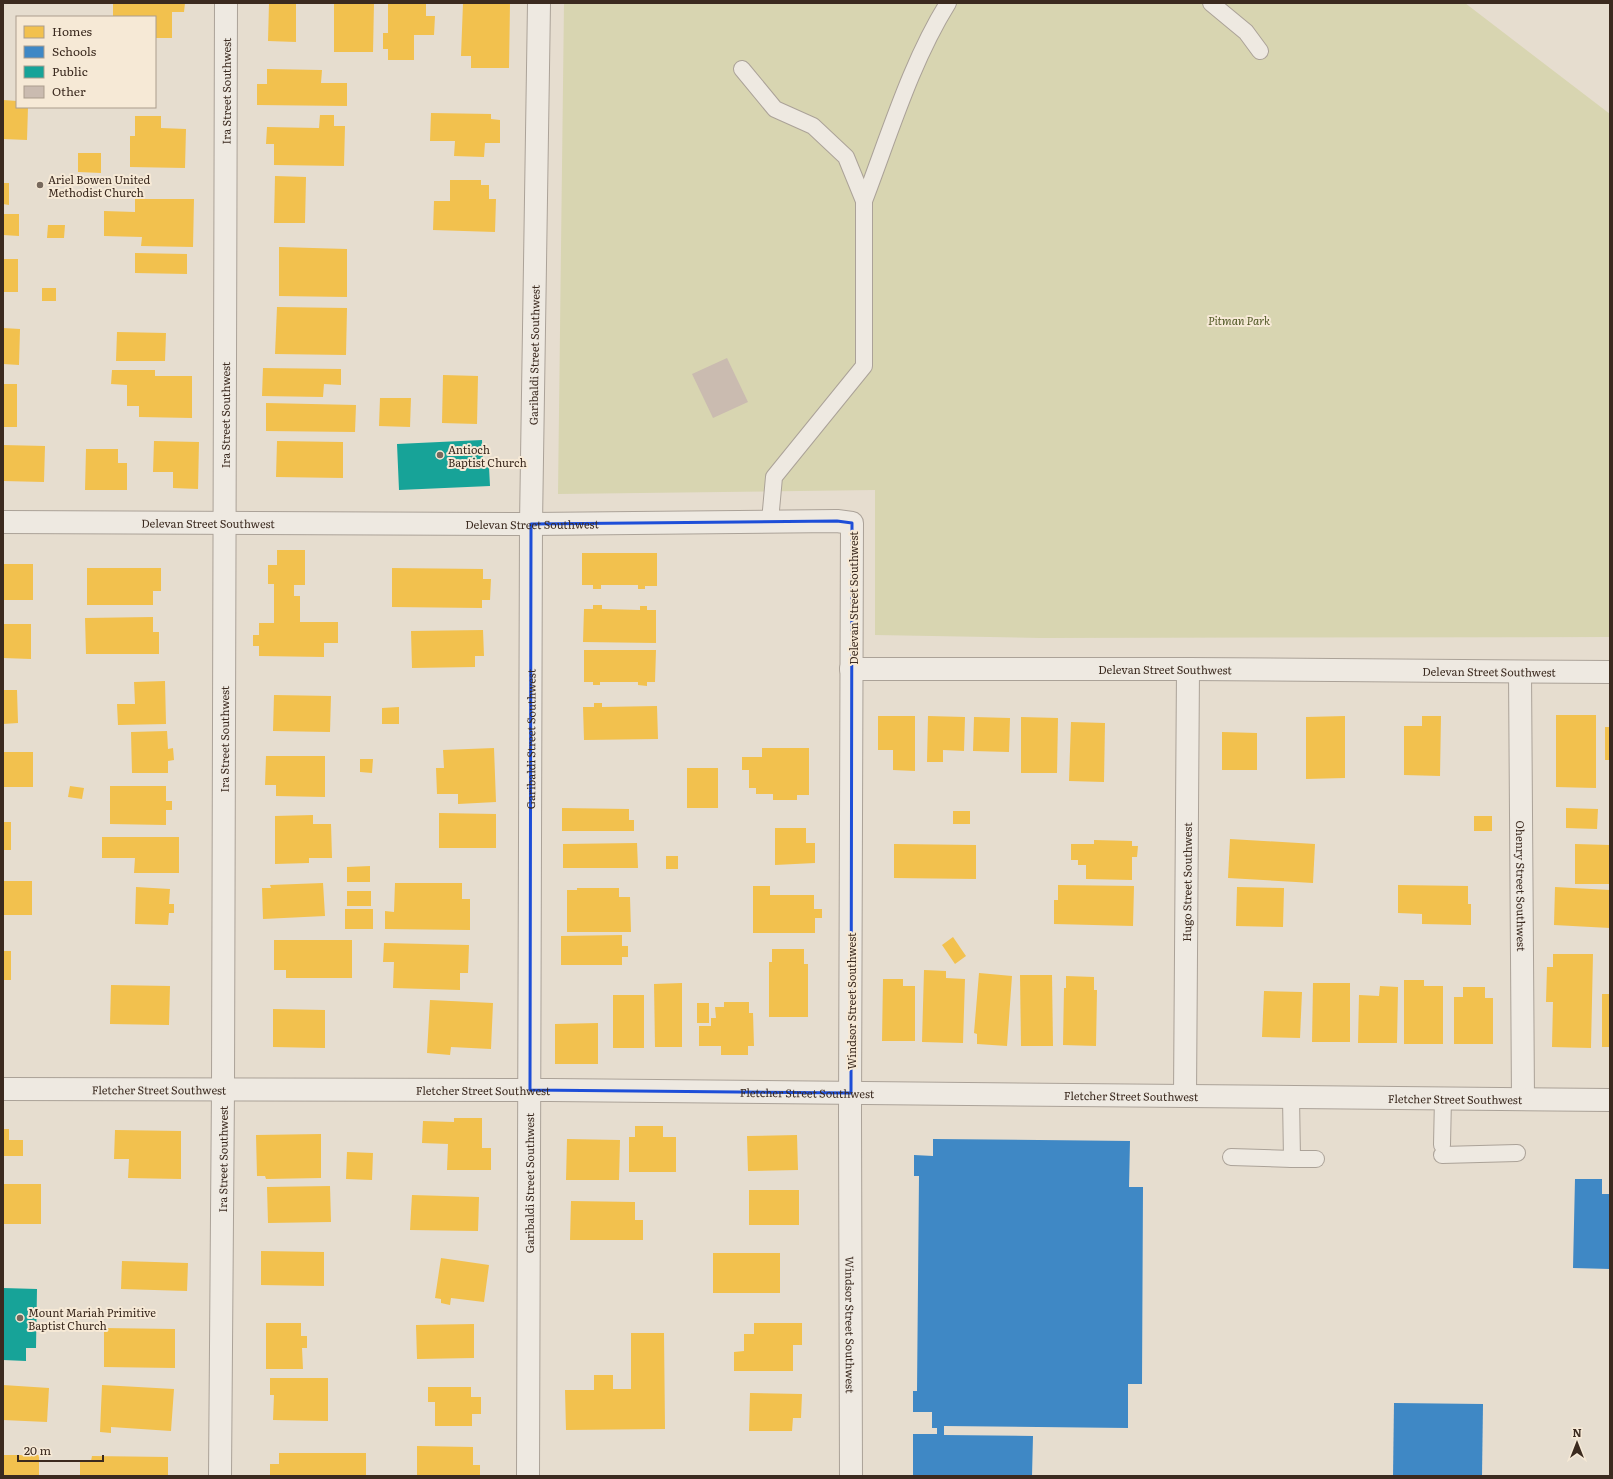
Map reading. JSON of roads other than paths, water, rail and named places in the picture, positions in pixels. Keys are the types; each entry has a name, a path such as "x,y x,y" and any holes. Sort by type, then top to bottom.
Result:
{"street":[{"name":"Ira Street Southwest","path":"220,1476 223,1088 226,3"},
{"name":"Garibaldi Street Southwest","path":"528,1476 531,524 539,3"},
{"name":"Delevan Street Southwest","path":"3,522 531,524 837,521 852,524 851,670 1188,669 1610,672"},
{"name":"Hugo Street Southwest","path":"1185,1096 1188,669"},
{"name":"Windsor Street Southwest","path":"851,670 851,1476"},
{"name":"Ohenry Street Southwest","path":"1520,672 1523,1099"},
{"name":"Fletcher Street Southwest","path":"3,1089 223,1088 530,1090 1610,1100"}],"lane":[{"path":"770,521 774,477 864,366 864,201 907,89 933,28 948,3"},
{"path":"1211,3 1246,32 1260,51"},
{"path":"742,69 775,109 813,126 846,157 864,201"},
{"path":"1290,1097 1292,1159"},
{"path":"1443,1098 1442,1150 1517,1153"},
{"path":"1231,1157 1316,1159"}],"place":[{"name":"Ariel Bowen United Methodist Church","path":"40,185"},
{"name":"Antioch Baptist Church","path":"440,455"},
{"name":"Mount Mariah Primitive Baptist Church","path":"20,1318"}],"park label":[{"name":"Pitman Park","path":"1239,320"}]}
